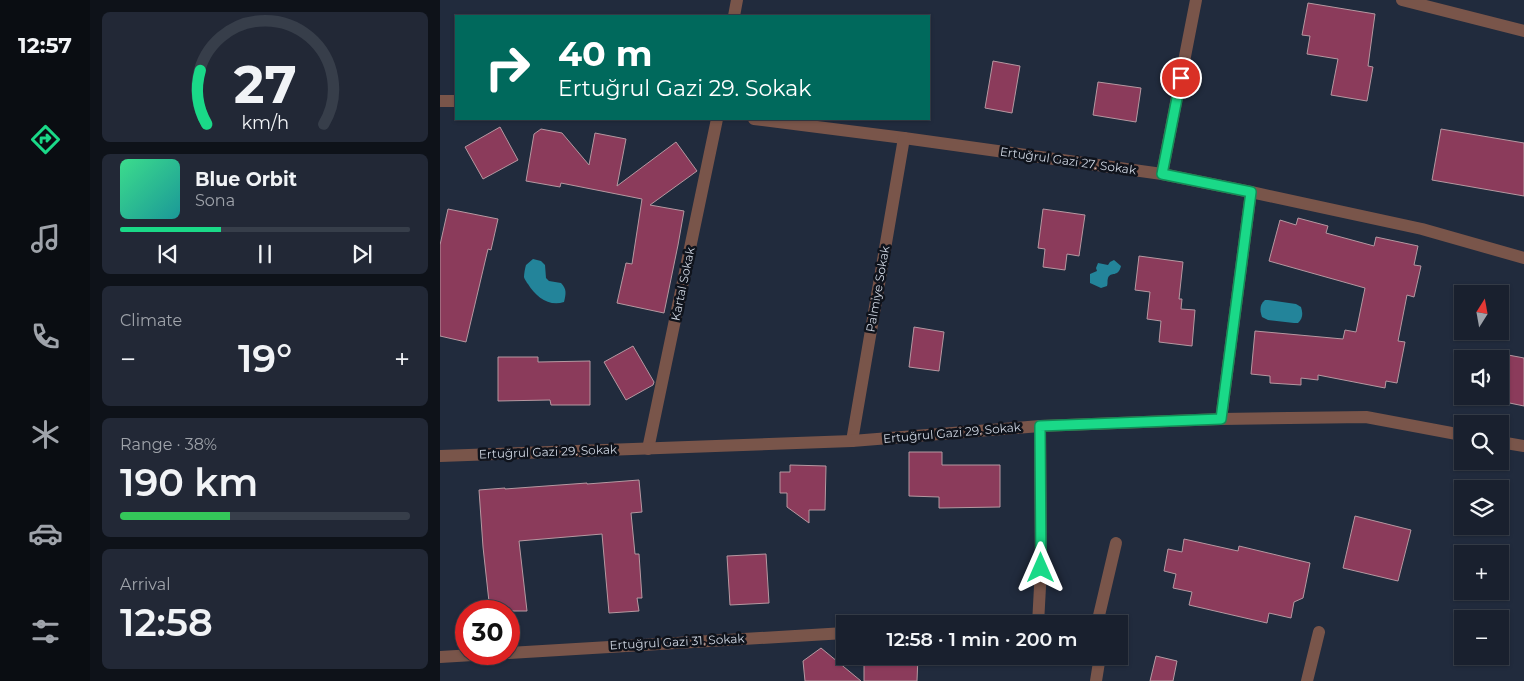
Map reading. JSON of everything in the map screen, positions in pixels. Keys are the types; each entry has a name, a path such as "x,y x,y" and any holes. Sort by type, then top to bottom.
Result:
{"street":[{"path":"734,15 737,0"},
{"path":"1162,174 1196,0"},
{"path":"1402,0 1524,31"},
{"path":"440,101 455,101"},
{"name":"Kartal Sokak","path":"648,449 717,120"},
{"name":"Ertuğrul Gazi 27. Sokak","path":"762,120 1162,174 1422,229 1524,258"},
{"name":"Palmiye Sokak","path":"852,441 904,138"},
{"path":"1221,419 1251,192"},
{"name":"Ertuğrul Gazi 29. Sokak","path":"440,456 852,441 1040,426 1221,419 1366,417 1454,434"},
{"path":"1038,615 1041,568 1040,426"},
{"path":"1509,444 1524,446"},
{"path":"1100,615 1116,543"},
{"path":"1307,681 1319,632"},
{"name":"Ertuğrul Gazi 31. Sokak","path":"520,652 836,634"},
{"path":"440,657 455,656"},
{"path":"1096,681 1099,665"}],"water":[{"path":"533,259 541,261 545,265 546,278 549,281 563,285 566,292 564,302 548,302 531,289 524,276 526,265"},
{"path":"1114,260 1121,266 1120,270 1109,276 1107,286 1101,288 1090,283 1090,274 1097,271 1098,263 1108,265"},
{"path":"1265,300 1296,304 1301,307 1301,319 1298,323 1294,323 1268,320 1262,317 1260,308"}],"building":[{"path":"1308,3 1375,14 1368,66 1373,67 1367,101 1331,95 1338,59 1307,54 1310,36 1302,35"},
{"path":"993,61 1020,66 1012,113 985,108"},
{"path":"1098,82 1141,88 1136,122 1093,115"},
{"path":"500,127 518,160 483,179 465,147"},
{"path":"541,129 562,133 589,165 595,133 626,139 617,186 676,142 697,171 650,205 684,211 664,313 617,303 626,263 632,264 642,199 561,183 560,187 526,181 534,134"},
{"path":"1441,129 1524,143 1524,196 1432,180"},
{"path":"448,209 498,219 491,250 488,249 466,342 440,336 440,245"},
{"path":"1043,209 1085,215 1079,256 1067,254 1065,270 1043,267 1045,249 1038,248"},
{"path":"1298,218 1328,226 1326,233 1374,246 1376,237 1418,246 1414,265 1421,266 1414,297 1407,295 1398,341 1405,342 1397,383 1386,381 1385,388 1318,375 1318,380 1301,378 1301,385 1270,383 1270,376 1251,374 1255,331 1343,339 1345,330 1356,332 1365,288 1269,261 1280,220 1296,225"},
{"path":"1139,256 1183,262 1179,299 1182,299 1181,309 1195,310 1192,346 1159,342 1161,321 1147,319 1150,292 1135,290"},
{"path":"914,327 944,332 939,371 909,367"},
{"path":"633,346 654,382 653,385 626,400 604,362"},
{"path":"1509,355 1524,358 1524,406 1509,403"},
{"path":"498,357 538,357 538,362 590,361 590,405 551,405 550,400 498,401"},
{"path":"909,452 942,452 942,465 1000,465 1000,507 939,508 939,497 909,496"},
{"path":"790,465 826,466 825,510 809,510 809,523 787,507 787,493 780,493 780,472 790,472"},
{"path":"639,480 642,512 631,513 635,554 639,554 642,598 637,598 639,611 609,613 602,534 519,541 527,611 520,611 520,600 489,600 479,490"},
{"path":"1355,516 1411,530 1398,581 1343,568"},
{"path":"1184,539 1238,551 1239,546 1310,563 1303,598 1294,602 1291,618 1269,613 1267,623 1189,605 1192,592 1173,588 1176,574 1164,571 1168,549 1182,552"},
{"path":"766,554 769,603 730,605 727,556"},
{"path":"821,648 836,660 836,665 842,665 861,681 805,681 803,661"},
{"path":"1156,656 1177,661 1173,681 1150,681"},
{"path":"864,665 918,665 917,681 864,681"}],"route":[{"path":"1041,568 1040,426 1221,419 1251,192 1162,174 1181,78"}]}
